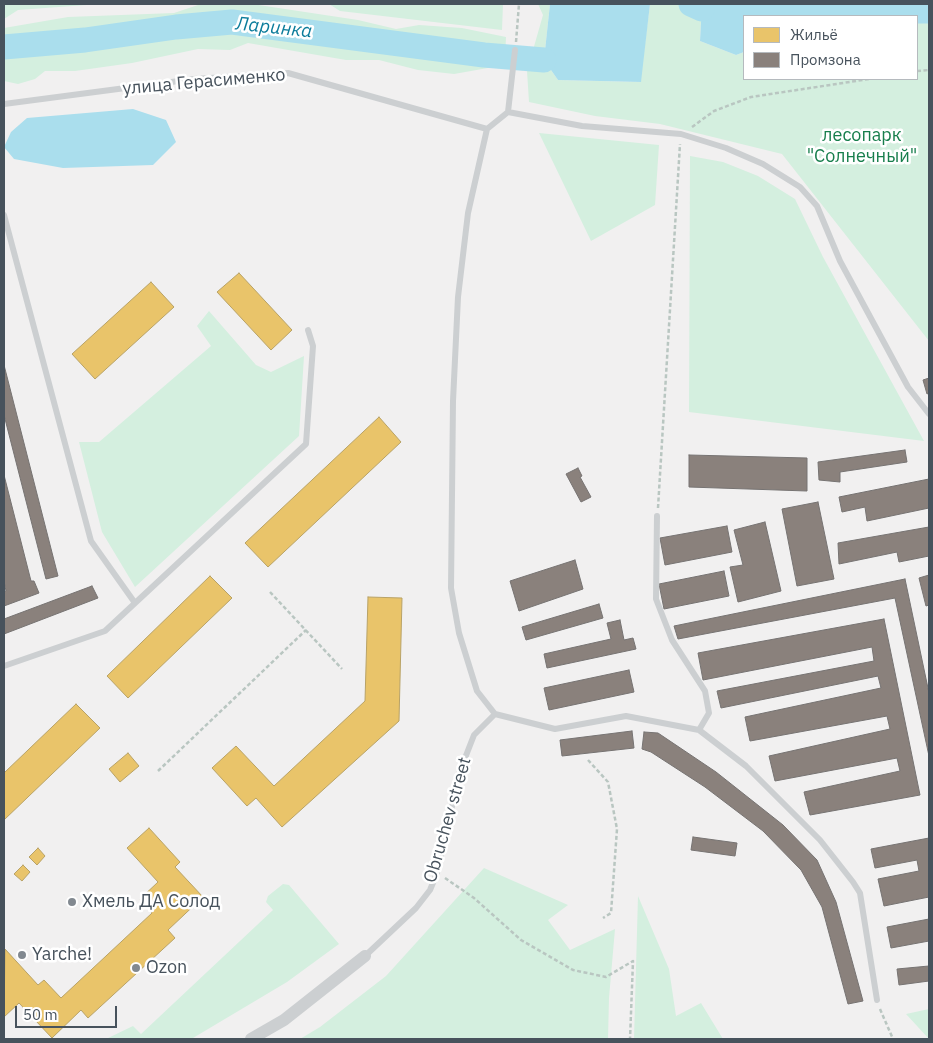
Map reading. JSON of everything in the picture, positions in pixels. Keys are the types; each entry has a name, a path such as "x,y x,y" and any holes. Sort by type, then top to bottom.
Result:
{"street":[{"name":"Obruchev street","path":"251,1039 284,1020 365,956"}],"lane":[{"path":"515,50 508,112 487,129 468,212 458,297 453,401 451,588 459,633 477,692 495,714 555,729 626,716 699,730 752,772 820,840 853,882 860,893 877,1000"},
{"name":"улица Герасименко","path":"4,104 194,79 288,73 487,129"},
{"path":"508,112 582,126 681,134 726,148 763,164 800,187 817,206 849,278 908,387 929,414"},
{"path":"4,215 90,541 135,603"},
{"path":"4,666 105,631 306,444 313,346 308,330"},
{"path":"657,516 656,599 672,640 705,691 709,713 699,730"},
{"name":"Obruchev street","path":"365,956 416,908 430,890 437,873 460,771 474,736 495,714"}],"path":[{"path":"515,50 519,4"},
{"path":"657,516 681,134 714,112 751,97 862,80"},
{"path":"270,592 342,669"},
{"path":"158,771 306,630"},
{"path":"588,760 608,782 617,829 611,913 603,918"},
{"path":"437,873 474,898 521,940 573,970 606,976 633,961 630,1039"},
{"path":"877,1000 893,1039"}],"green space":[{"path":"4,4 100,4 18,10 4,19"},
{"path":"201,4 252,4 358,20 396,29 419,25 462,28 506,37 505,60 499,66 454,74 418,70 379,60 346,60 248,43 230,50 198,49 132,63 75,71 45,71 35,79 18,84 4,81 4,28 68,17 174,13"},
{"path":"329,4 503,4 502,30 340,11"},
{"name":"лесопарк \"Солнечный\"","path":"538,4 550,4 544,60 558,80 640,82 650,4 702,4 700,41 736,55 743,52 743,80 918,80 918,15 802,15 806,4 929,4 929,341 782,154 660,124 595,116 529,102 527,71 543,15"},
{"path":"539,133 659,145 655,205 591,241"},
{"path":"690,156 723,162 758,176 795,199 823,257 924,441 689,412"},
{"path":"209,311 256,365 271,372 304,356 299,436 135,587 102,532 79,442 99,442 211,346 197,326"},
{"path":"484,868 568,905 548,920 570,950 615,929 609,998 608,1039 300,1039 320,1027 386,976"},
{"path":"283,884 289,885 339,944 287,982 193,1038 106,1039 133,1026 141,1034 273,910 266,902 268,896"},
{"path":"638,896 669,969 676,1016 701,1003 723,1039 634,1039"},
{"path":"929,1009 929,1039 906,1014"}],"water":[{"path":"550,4 650,4 641,82 558,80 544,60"},
{"path":"702,4 806,4 802,15 743,15 743,52 736,55 700,41"},
{"path":"133,109 166,120 176,142 153,165 63,168 14,159 4,147 11,132 27,118"}],"building: Жильё":[{"path":"239,273 292,330 271,350 217,292"},
{"path":"151,282 174,307 95,379 72,354"},
{"path":"379,417 401,442 268,567 245,543"},
{"path":"210,576 232,598 128,698 107,676"},
{"path":"368,597 402,598 399,721 282,827 256,798 247,806 212,768 236,746 274,786 365,701"},
{"path":"76,704 100,728 4,820 4,773"},
{"path":"128,753 139,766 120,782 109,769"},
{"path":"149,828 180,862 175,867 203,897 168,930 175,938 88,1018 81,1010 52,1038 19,1003 4,1017 5,949 38,985 44,980 61,998 152,913 140,899 158,882 127,848"},
{"path":"38,848 45,856 37,865 29,857"},
{"path":"23,865 30,872 22,881 14,874"}],"building: Промзона":[{"path":"4,365 58,576 46,579 4,415"},
{"path":"929,378 929,393 927,394 923,380"},
{"path":"905,450 907,462 840,472 840,482 819,480 818,462"},
{"path":"689,455 807,458 807,491 689,487"},
{"path":"578,468 582,476 580,477 591,497 581,502 566,474"},
{"path":"4,475 31,581 34,581 39,593 4,606 4,592 6,591 4,581"},
{"path":"929,479 929,508 867,521 865,507 842,512 839,497"},
{"path":"818,502 834,579 797,586 782,509"},
{"path":"765,522 781,591 738,602 730,567 743,565 734,530"},
{"path":"727,526 732,552 665,565 660,538"},
{"path":"929,527 929,556 899,562 897,552 839,564 838,543"},
{"path":"575,560 583,589 519,611 510,581"},
{"path":"724,571 729,596 664,609 659,584"},
{"path":"929,575 929,605 926,606 919,578"},
{"path":"905,579 929,693 929,756 895,598 678,639 674,626"},
{"path":"92,586 98,598 4,634 4,619"},
{"path":"599,604 603,618 526,640 522,627"},
{"path":"884,619 920,795 810,815 804,792 900,771 897,758 775,781 769,756 890,729 887,716 750,741 745,717 881,688 878,676 721,708 717,691 874,661 872,647 703,680 698,653"},
{"path":"620,620 624,640 633,638 636,649 547,668 544,654 611,639 607,623"},
{"path":"629,670 634,692 549,710 544,688"},
{"path":"632,731 634,748 562,756 560,740"},
{"path":"644,732 658,733 716,772 783,825 817,860 836,902 863,1001 848,1004 822,907 801,870 763,831 705,787 651,752 642,749"},
{"path":"693,837 737,843 735,856 691,850"},
{"path":"929,838 929,897 884,906 878,879 919,871 917,860 875,868 871,849"},
{"path":"929,919 929,941 891,948 887,927"},
{"path":"929,966 929,981 899,985 897,969"}],"waterway":[{"name":"Ларинка","path":"691,4 702,9"},
{"name":"Ларинка","path":"805,11 929,11"},
{"name":"Ларинка","path":"4,47 85,40 176,27 232,22 484,55 544,60"}],"place":[{"name":"Хмель ДА Солод","path":"72,902"},
{"name":"Yarche!","path":"22,955"},
{"name":"Ozon","path":"136,968"}]}
